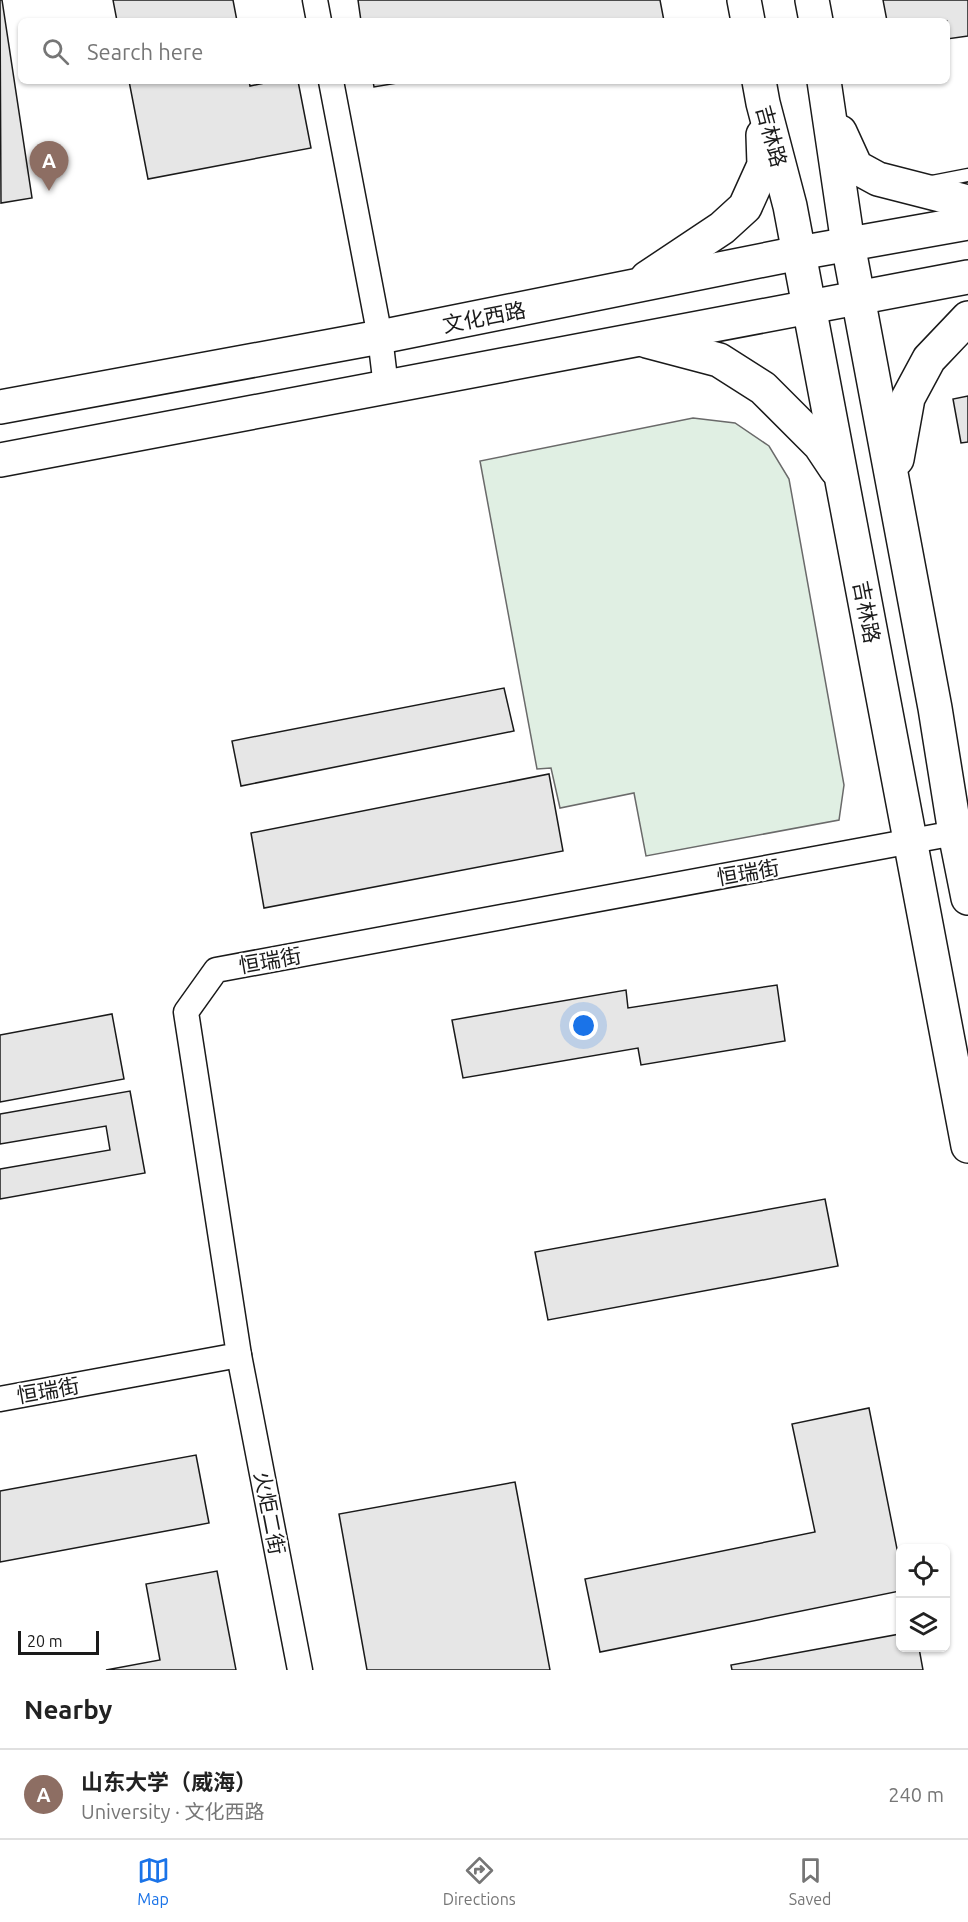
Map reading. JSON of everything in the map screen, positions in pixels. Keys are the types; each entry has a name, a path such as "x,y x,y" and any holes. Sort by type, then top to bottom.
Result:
{"main road":[{"path":"744,0 747,18"},
{"path":"812,0 815,18"},
{"path":"825,90 856,167 878,179 968,202"},
{"path":"825,90 848,244 893,478 968,898"},
{"path":"633,287 713,234 745,207 764,165 761,92"},
{"name":"吉林路","path":"761,92 790,206 968,1146"},
{"name":"文化西路","path":"0,407 380,337 799,253 968,223"},
{"path":"0,460 968,277"},
{"path":"893,478 908,398 929,358 962,329"},
{"path":"639,339 719,360 763,388 820,445 842,478"}],"street":[{"path":"315,0 318,18"},
{"path":"332,84 380,337 386,387"},
{"name":"恒瑞街","path":"0,1399 240,1355 186,1012 216,970 955,833"},
{"name":"火炬二街","path":"240,1355 300,1670"}],"lane":[{"path":"904,187 968,175"}],"green space":[{"path":"693,418 735,423 769,446 789,479 844,785 839,820 646,856 634,793 560,808 551,768 537,769 480,461"}],"building":[{"path":"0,0 2,0 32,198 1,203"},
{"path":"113,0 233,0 236,18 116,18"},
{"path":"358,0 660,0 663,18 361,18"},
{"path":"883,0 968,0 968,36 950,39 950,18 886,18"},
{"path":"130,84 250,84 250,86 299,84 311,148 148,179"},
{"path":"374,84 392,84 374,87"},
{"path":"968,396 968,442 961,443 953,399"},
{"path":"504,688 514,731 241,786 232,741"},
{"path":"549,774 563,851 264,908 251,833"},
{"path":"777,985 785,1041 641,1065 638,1048 463,1078 452,1020 626,990 628,1008"},
{"path":"112,1014 124,1079 0,1102 0,1035"},
{"path":"130,1091 145,1173 0,1199 0,1169 110,1150 106,1126 0,1144 0,1114"},
{"path":"825,1199 838,1266 548,1320 535,1252"},
{"path":"869,1408 896,1544 896,1592 600,1652 585,1579 815,1532 792,1424"},
{"path":"196,1455 209,1523 0,1562 0,1491"},
{"path":"515,1482 550,1670 367,1670 339,1514"},
{"path":"217,1571 236,1670 106,1670 160,1660 146,1584"},
{"path":"896,1635 896,1652 920,1652 923,1670 732,1670 731,1665"}],"place":[{"name":"山东大学（威海）","path":"49,191"}]}
